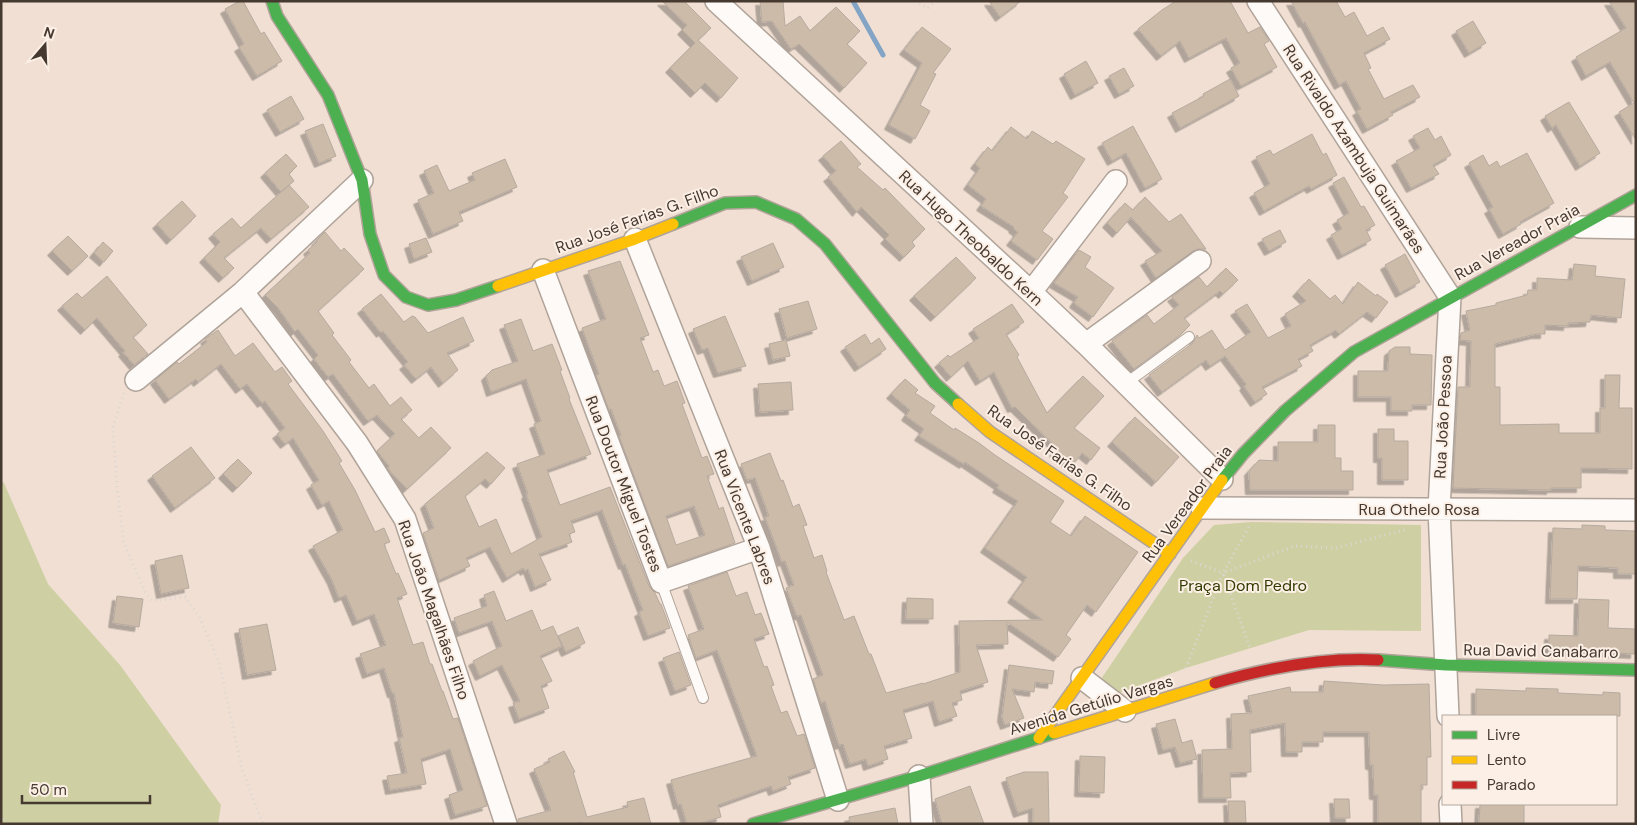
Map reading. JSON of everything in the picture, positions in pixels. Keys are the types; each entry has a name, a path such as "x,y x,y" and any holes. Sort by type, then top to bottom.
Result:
{"street":[{"name":"Rua José Farias G. Filho","path":"272,1 277,16 328,95 362,180 370,234 384,275 406,297 428,305 456,300 636,239 724,203 756,202 796,220 824,244 935,383 990,432 1170,554"},
{"name":"Rua Hugo Theobaldo Kern","path":"716,1 1086,344 1222,480"},
{"name":"Rua Rivaldo Azambuja Guimarães","path":"1258,1 1450,297"},
{"path":"136,380 243,292 362,180"},
{"path":"1031,292 1116,181"},
{"name":"Rua Vereador Praia","path":"1039,738 1222,480 1243,454 1285,411 1354,352 1636,195"},
{"path":"1580,227 1636,228"},
{"name":"Rua Vicente Labres","path":"636,239 759,548 838,800"},
{"path":"1086,344 1200,261"},
{"name":"Rua Doutor Miguel Tostes","path":"543,270 661,582"},
{"name":"Rua João Magalhães Filho","path":"243,292 357,443 405,519 506,824"},
{"name":"Rua João Pessoa","path":"1448,715 1439,509 1450,297"},
{"name":"Rua Othelo Rosa","path":"1202,508 1636,510"},
{"path":"661,582 759,548"},
{"name":"Avenida Getúlio Vargas","path":"754,824 919,776 1217,682 1286,666 1356,659 1446,665"},
{"name":"Rua David Canabarro","path":"1446,665 1636,670"},
{"path":"1082,678 1125,711"},
{"path":"919,776 922,824"},
{"path":"1450,805 1451,824"}],"lane":[{"path":"1125,384 1189,337"},
{"name":"Rua Doutor Miguel Tostes","path":"661,582 704,698"}],"path":[{"path":"915,1 928,8 936,1"},
{"path":"136,380 124,393 113,427 117,487 124,542 144,590 152,601 185,597 199,616 219,662 242,770 263,824"},
{"path":"1186,668 1223,573 1251,522"},
{"path":"1183,558 1223,573 1295,546 1336,548 1412,528"},
{"path":"1223,573 1250,648"},
{"path":"1,814 5,824"}],"green space":[{"path":"1,481 4,483 48,584 120,665 221,805 218,824 1,824"},
{"name":"Praça Dom Pedro","path":"1251,522 1421,525 1421,631 1309,630 1186,668 1116,694 1099,682 1183,558 1214,525"}],"building":[{"path":"243,1 261,34 264,32 282,61 257,76 239,47 244,44 225,9"},
{"path":"662,1 684,1 711,28 698,40 738,78 721,98 705,83 695,93 670,68 695,43 682,30 687,25"},
{"path":"760,1 783,1 785,26 800,16 810,31 836,7 860,31 847,44 867,63 844,88 799,44 791,49 772,21 762,22"},
{"path":"989,1 1021,1 1000,17"},
{"path":"1176,1 1230,1 1248,33 1260,27 1269,41 1264,44 1277,67 1241,86 1231,68 1240,63 1226,38 1189,58 1180,41 1161,56 1138,29"},
{"path":"1291,1 1336,1 1345,17 1354,12 1367,36 1383,27 1390,39 1364,53 1371,68 1368,69 1384,99 1413,85 1420,97 1391,112 1393,115 1367,129 1357,111 1361,109 1346,81 1339,85 1305,22 1303,23"},
{"path":"1609,1 1636,1 1636,140 1619,112 1634,103 1610,62 1586,76 1576,57 1626,28"},
{"path":"1473,21 1486,43 1469,53 1456,31"},
{"path":"922,27 951,49 933,73 936,74 920,105 930,111 915,139 889,125 922,63 904,50"},
{"path":"1086,61 1098,83 1075,95 1064,74"},
{"path":"1124,68 1134,86 1119,94 1109,76"},
{"path":"1230,79 1239,96 1180,128 1172,113 1204,96 1203,94"},
{"path":"291,96 304,119 280,132 267,110"},
{"path":"1569,102 1600,153 1580,166 1556,125 1552,128 1545,116"},
{"path":"323,124 336,156 319,163 305,131"},
{"path":"1133,126 1162,179 1145,188 1126,153 1112,161 1102,143"},
{"path":"1011,127 1027,139 1032,131 1053,144 1056,141 1085,159 1063,193 1068,197 1042,231 1053,239 1037,260 1011,241 1018,232 1014,227 981,206 986,199 968,185 980,168 975,164 988,147 992,151"},
{"path":"1428,128 1435,140 1441,136 1451,155 1433,165 1439,174 1411,188 1396,161 1420,148 1413,136"},
{"path":"1312,134 1323,155 1326,153 1337,175 1311,189 1309,186 1264,211 1254,193 1270,184 1256,157 1270,150 1273,155"},
{"path":"841,141 861,164 857,167 883,190 885,188 925,229 912,242 915,246 904,257 885,239 889,235 861,207 857,212 828,177 836,171 823,156"},
{"path":"1527,153 1554,203 1503,234 1489,209 1493,207 1469,163 1483,155 1489,166 1497,161 1500,167"},
{"path":"286,154 297,166 289,174 294,181 281,192 265,173"},
{"path":"505,159 517,187 459,212 463,221 433,234 418,200 434,193 424,171 437,165 449,191 475,180 472,173"},
{"path":"1344,177 1361,207 1364,206 1375,225 1366,230 1371,240 1342,255 1331,235 1342,229 1337,220 1349,213 1333,183"},
{"path":"289,185 309,207 271,239 261,228 224,258 234,268 223,278 204,258 220,242 213,234 232,218 241,228"},
{"path":"1145,197 1169,222 1181,214 1206,249 1193,251 1156,278 1145,261 1162,251 1131,217 1117,233 1107,223 1125,203 1133,210"},
{"path":"182,201 196,216 171,240 157,224"},
{"path":"1280,230 1286,242 1269,251 1262,239"},
{"path":"325,232 341,251 344,248 364,269 318,311 334,333 332,335 351,360 349,362 369,388 374,384 390,406 401,397 412,410 401,419 419,438 431,427 451,448 407,489 389,470 389,466 377,451 395,434 377,415 368,421 333,374 328,377 314,359 318,355 298,329 295,332 279,309 265,295 310,253 308,250"},
{"path":"68,236 88,256 72,271 52,251"},
{"path":"426,238 432,252 414,259 409,244"},
{"path":"103,242 113,251 104,262 94,253"},
{"path":"773,243 784,267 752,281 741,257"},
{"path":"1079,250 1091,257 1085,267 1114,288 1093,317 1074,303 1078,297 1054,283"},
{"path":"1405,254 1420,282 1400,293 1385,265"},
{"path":"956,257 976,278 935,317 914,296"},
{"path":"620,261 649,335 640,338 653,372 658,370 664,386 677,381 685,403 682,404 702,458 707,456 714,474 707,476 719,509 723,507 735,543 668,566 619,436 621,435 596,375 599,374 582,328 606,319 588,271","holes":["694,506 705,535 676,545 666,516"]},
{"path":"1574,264 1596,266 1595,276 1625,279 1621,318 1591,315 1590,322 1568,323 1568,326 1545,325 1545,334 1536,334 1495,344 1495,387 1500,387 1500,425 1559,424 1559,433 1600,433 1600,408 1605,408 1605,375 1620,375 1619,408 1632,408 1632,469 1581,468 1581,488 1551,488 1551,490 1453,488 1458,387 1470,387 1471,341 1460,340 1461,333 1470,330 1466,311 1496,305 1496,303 1527,295 1528,290 1537,290 1537,278 1572,280"},
{"path":"1226,268 1238,280 1223,294 1220,291 1184,318 1190,325 1179,336 1134,369 1112,341 1147,315 1154,324 1179,305 1172,297 1199,277 1207,287"},
{"path":"107,276 147,325 133,337 148,354 134,365 123,352 125,351 97,318 85,330 62,306 77,293 82,298"},
{"path":"1309,279 1330,299 1335,295 1343,304 1358,282 1376,296 1377,294 1388,302 1376,318 1367,312 1339,334 1336,330 1310,345 1313,351 1298,359 1302,366 1262,387 1267,394 1255,402 1244,386 1246,384 1225,356 1210,366 1206,360 1162,392 1149,375 1193,343 1197,335 1199,338 1212,330 1225,350 1251,332 1235,311 1247,304 1268,338 1291,326 1285,314 1306,301 1297,292"},
{"path":"381,294 404,322 412,316 415,317 428,333 463,317 474,341 447,353 458,370 443,383 431,367 416,379 404,365 408,362 362,309"},
{"path":"808,301 817,329 787,338 779,309"},
{"path":"1012,304 1024,322 1006,334 1019,355 1017,357 1047,413 1083,376 1104,396 1074,428 1100,448 1091,460 1082,453 1072,466 1054,452 1057,448 1015,407 1012,408 994,372 980,381 968,361 951,377 939,363 948,355 950,357 979,338 973,329"},
{"path":"725,316 746,366 718,373 708,348 702,350 693,329"},
{"path":"521,319 533,351 552,344 562,370 560,371 569,399 591,454 547,470 560,505 610,487 649,586 661,604 670,628 648,636 639,612 643,610 602,510 571,521 575,532 569,534 572,542 539,554 551,580 535,587 528,569 525,571 523,568 507,578 490,547 466,558 470,566 439,580 423,533 434,528 425,504 487,452 505,468 491,484 485,479 465,496 479,527 496,519 511,554 542,537 517,464 545,454 534,424 541,421 526,379 491,392 486,376 492,370 518,361 504,325"},
{"path":"218,330 235,356 253,343 275,372 282,367 292,381 288,384 323,431 342,461 339,463 355,490 375,532 384,528 390,542 384,544 396,574 398,573 407,594 397,598 413,645 423,642 453,719 458,718 487,806 455,815 449,795 463,790 450,749 421,759 426,784 390,790 387,776 407,773 399,738 403,737 394,693 392,693 384,668 367,674 360,654 386,645 374,614 357,621 346,595 339,598 332,580 313,546 343,530 329,501 322,505 311,485 319,480 293,438 285,444 277,434 285,428 265,401 262,403 247,384 240,389 221,364 198,382 196,379 169,399 155,380 177,362 179,364 207,342 205,339"},
{"path":"865,334 871,344 879,338 886,349 859,367 845,347"},
{"path":"786,340 790,356 773,360 769,344"},
{"path":"1395,347 1410,347 1410,354 1432,355 1431,405 1412,405 1412,411 1391,411 1391,397 1358,397 1358,371 1388,371 1389,351"},
{"path":"905,379 918,390 915,393 935,406 930,413 954,430 955,428 979,443 1064,501 1050,522 1071,536 1085,516 1138,552 1096,612 1087,605 1066,635 1071,639 1058,657 1007,622 1008,644 976,645 988,682 960,691 962,700 952,703 957,716 939,722 933,701 903,710 912,738 884,746 888,759 868,766 866,759 850,764 843,744 839,745 825,701 821,703 813,679 823,675 801,615 797,616 786,588 794,585 785,561 782,562 765,517 769,516 755,478 747,480 741,464 770,453 793,507 799,504 807,525 803,526 814,558 822,555 826,572 844,620 854,616 886,693 960,672 959,621 1043,620 1012,598 1027,577 985,548 1018,501 997,488 999,485 965,462 964,464 919,436 924,429 906,416 910,410 891,394"},
{"path":"791,382 793,410 760,412 758,384"},
{"path":"1135,417 1179,457 1156,482 1112,442"},
{"path":"1318,425 1335,425 1335,458 1341,458 1341,471 1353,471 1353,490 1250,490 1249,471 1259,460 1278,461 1278,442 1318,442"},
{"path":"1378,429 1394,429 1394,441 1408,441 1408,480 1382,480 1382,458 1378,458"},
{"path":"191,447 215,478 175,508 152,476"},
{"path":"238,459 252,473 237,488 223,474"},
{"path":"1582,525 1605,526 1605,530 1636,531 1636,574 1618,574 1618,568 1578,566 1577,599 1550,599 1553,528 1582,529"},
{"path":"182,555 189,588 161,594 155,561"},
{"path":"727,572 736,596 747,592 755,615 761,613 769,634 754,639 764,667 767,666 774,685 771,686 781,713 787,711 797,736 804,734 815,768 788,777 791,784 773,791 771,786 718,805 721,817 698,824 687,824 681,804 678,805 671,780 757,756 717,650 696,658 688,635 704,629 688,586"},
{"path":"494,591 506,621 532,610 541,631 553,626 562,646 540,656 552,681 541,686 549,708 519,719 513,703 520,701 502,665 480,676 473,661 502,646 492,621 459,633 454,618 487,606 484,595"},
{"path":"117,596 143,599 139,627 113,623"},
{"path":"907,598 933,599 933,619 906,619"},
{"path":"1579,599 1609,600 1608,628 1636,629 1635,654 1577,651 1577,653 1549,652 1549,635 1578,636"},
{"path":"267,624 276,670 247,675 239,629"},
{"path":"578,627 585,643 566,652 558,636"},
{"path":"679,652 691,685 675,691 663,658"},
{"path":"1009,665 1054,671 1052,684 1035,682 1034,692 1012,689 1024,718 1005,725 1002,717"},
{"path":"1324,681 1383,685 1429,684 1431,757 1427,757 1427,785 1421,785 1421,824 1378,824 1378,795 1374,795 1373,765 1370,765 1369,732 1323,732 1323,742 1302,742 1302,752 1286,752 1285,723 1250,730 1251,772 1230,773 1231,798 1203,798 1202,750 1232,749 1231,714 1252,713 1248,696 1290,687 1291,692 1323,692"},
{"path":"1526,688 1558,689 1558,693 1603,695 1603,692 1620,693 1620,716 1476,715 1476,689 1526,691"},
{"path":"1175,719 1182,743 1192,740 1197,759 1180,763 1175,747 1163,750 1156,724"},
{"path":"564,751 575,772 573,772 587,817 628,807 627,802 644,798 651,824 581,824 581,822 575,824 518,824 518,819 551,810 534,769 550,762 548,759"},
{"path":"1080,756 1105,757 1104,793 1079,792"},
{"path":"1024,772 1048,772 1049,824 1033,824 1033,808 1018,813 1006,778"},
{"path":"970,786 984,824 942,824 935,799"},
{"path":"1334,799 1349,799 1350,818 1335,818"},
{"path":"1228,801 1245,801 1246,824 1229,824"},
{"path":"1480,805 1524,805 1524,824 1479,824"},
{"path":"895,808 898,824 850,824 849,817"}],"waterway":[{"path":"853,1 883,55"}],"traffic: fast":[{"path":"272,1 277,16 328,95 362,180 370,234 384,275 406,297 428,305 456,300 498,286"},
{"path":"1222,480 1243,454 1285,411 1354,352 1636,195"},
{"path":"673,224 725,203 756,202 796,219 825,244 935,383 958,404"},
{"path":"1378,660 1446,665 1636,670"},
{"path":"753,824 919,776 1054,733"}],"traffic: slow":[{"path":"498,286 673,224"},
{"path":"958,404 990,432 1170,554"},
{"path":"1039,738 1222,480"},
{"path":"1054,733 1215,683"}],"traffic: jam":[{"path":"1215,683 1275,668 1316,662 1378,660"}]}
